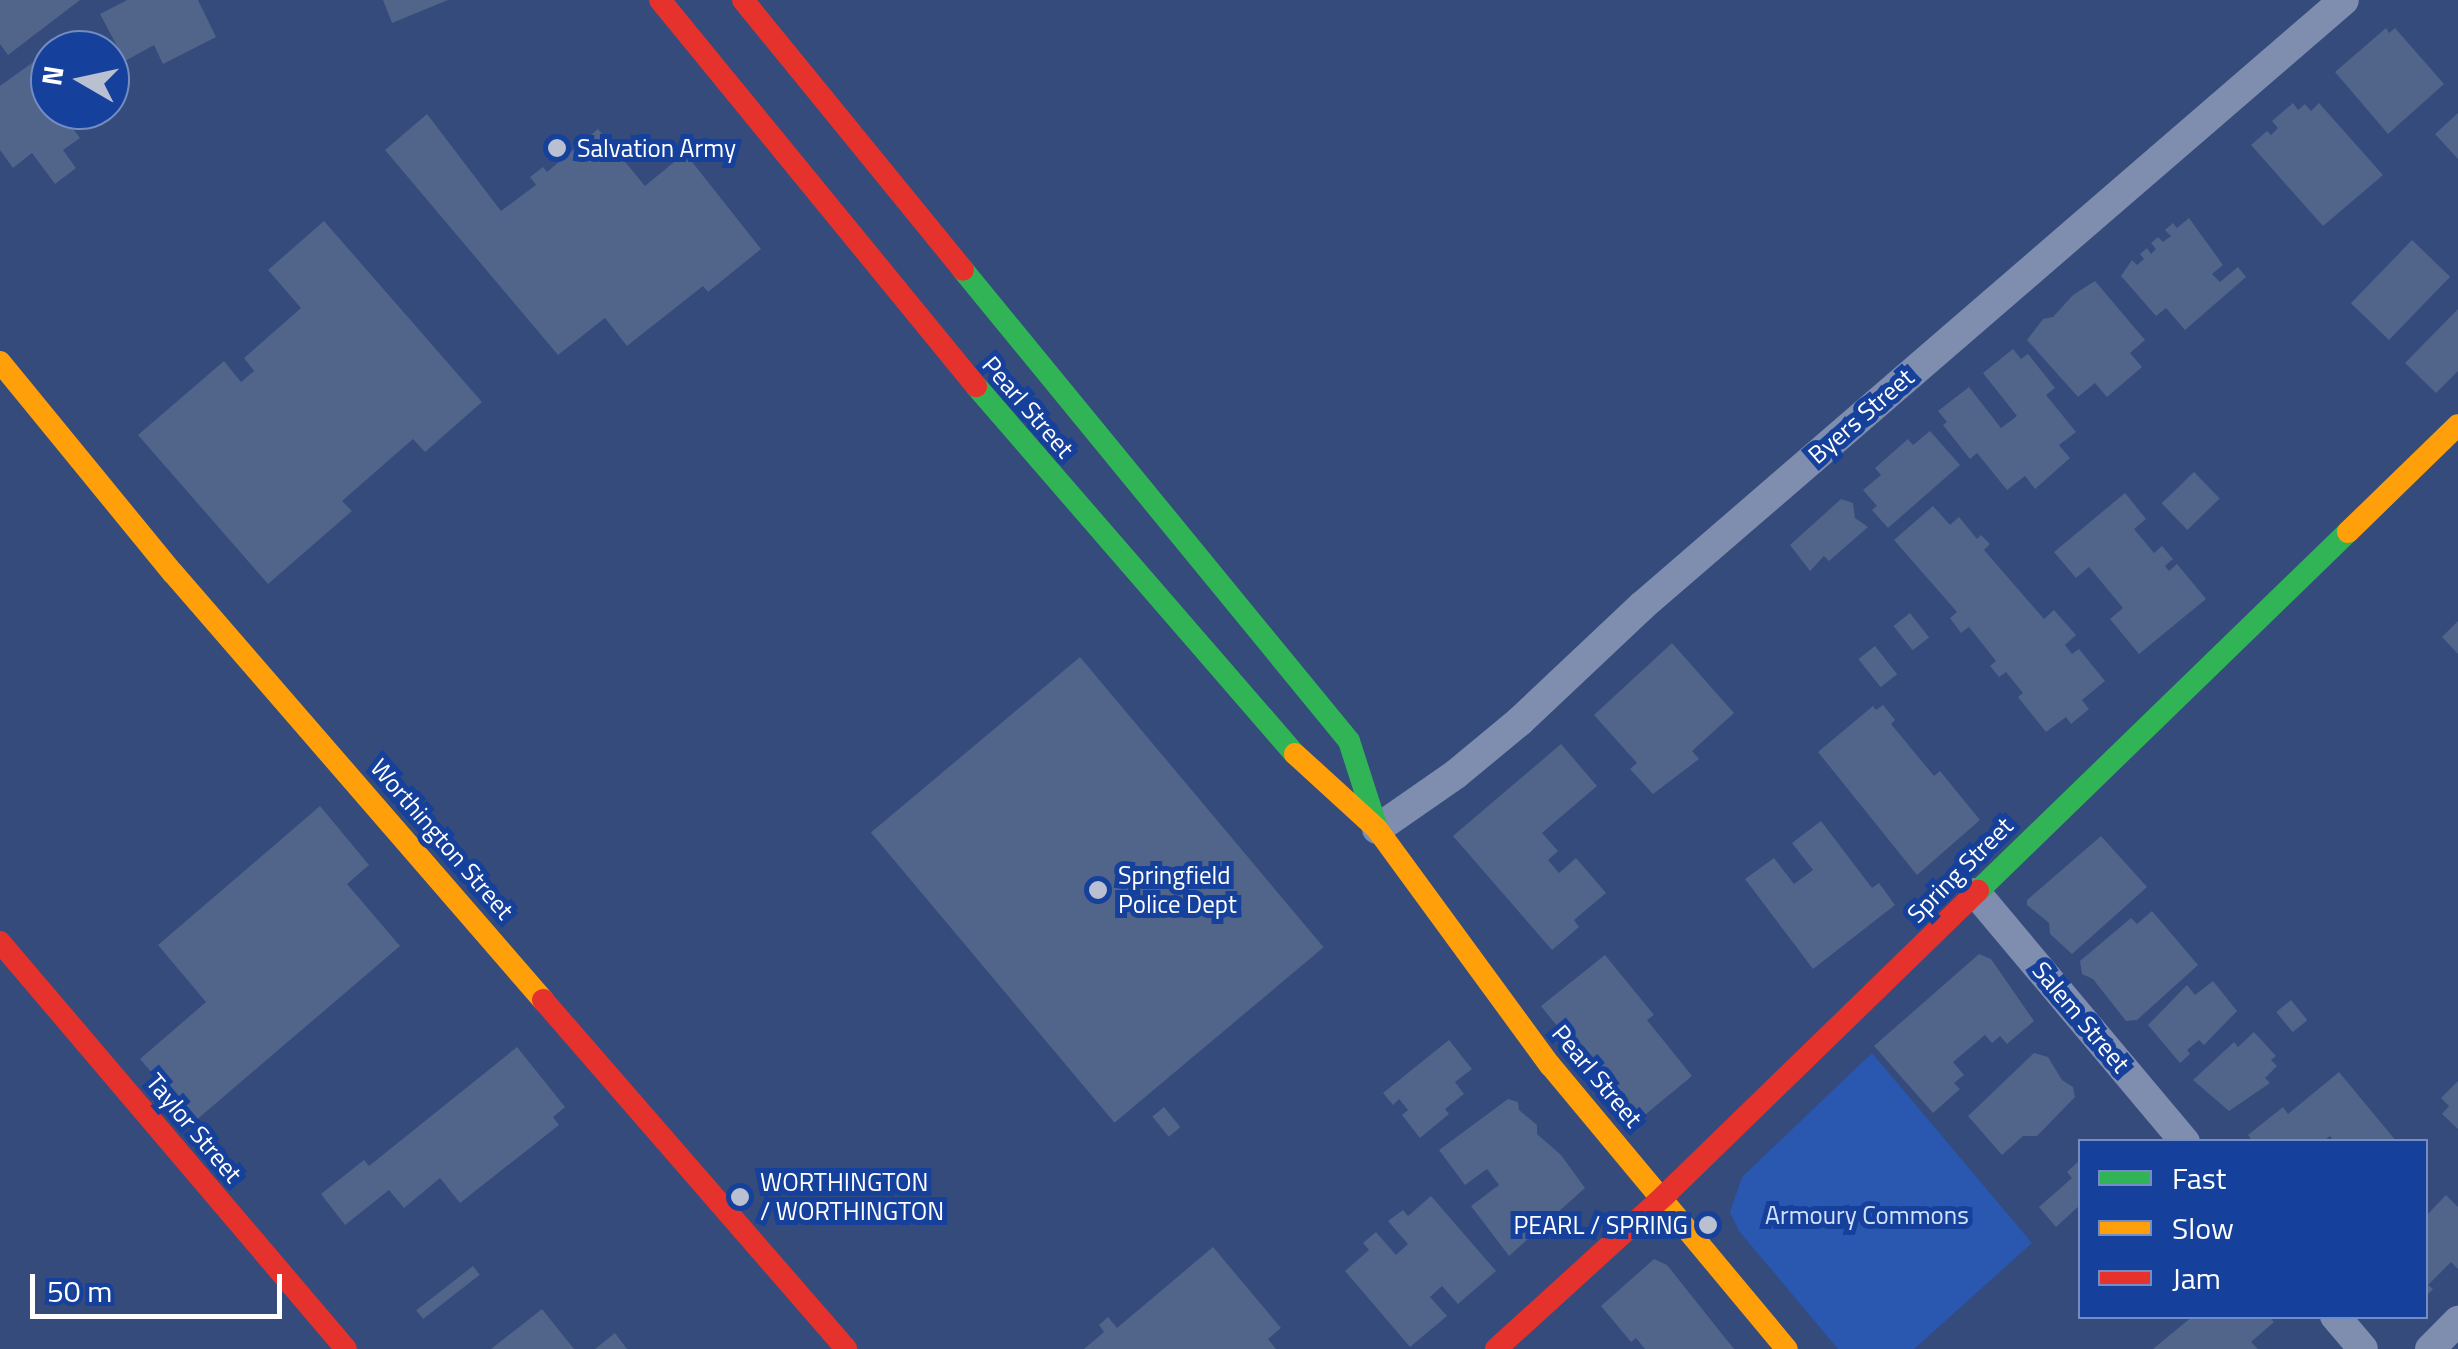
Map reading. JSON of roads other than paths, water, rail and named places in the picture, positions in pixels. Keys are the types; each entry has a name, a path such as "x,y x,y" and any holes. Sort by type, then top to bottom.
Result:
{"street":[{"name":"Pearl Street","path":"660,0 699,35 893,289 1084,514 1242,688 1292,751 1377,829 1550,1065 1664,1196 1788,1349"},
{"name":"Byers Street","path":"1377,829 1456,774 1520,721 1655,594 2344,0"},
{"name":"Pearl Street","path":"738,3 1349,741 1377,829"},
{"name":"Worthington Street","path":"0,362 173,573 846,1349"},
{"name":"Spring Street","path":"1496,1349 1664,1196 2458,426"},
{"path":"1084,514 1131,474"},
{"name":"Salem Street","path":"1976,893 2182,1139"},
{"name":"Taylor Street","path":"0,942 346,1349"},
{"path":"2337,1319 2362,1349"},
{"path":"2430,1349 2458,1321"}],"place":[{"name":"Salvation Army","path":"557,148"},
{"name":"Springfield Police Dept","path":"1098,890"},
{"name":"WORTHINGTON / WORTHINGTON","path":"740,1197"},
{"name":"PEARL / SPRING","path":"1708,1225"}],"park label":[{"name":"Armoury Commons","path":"1867,1215"}]}
